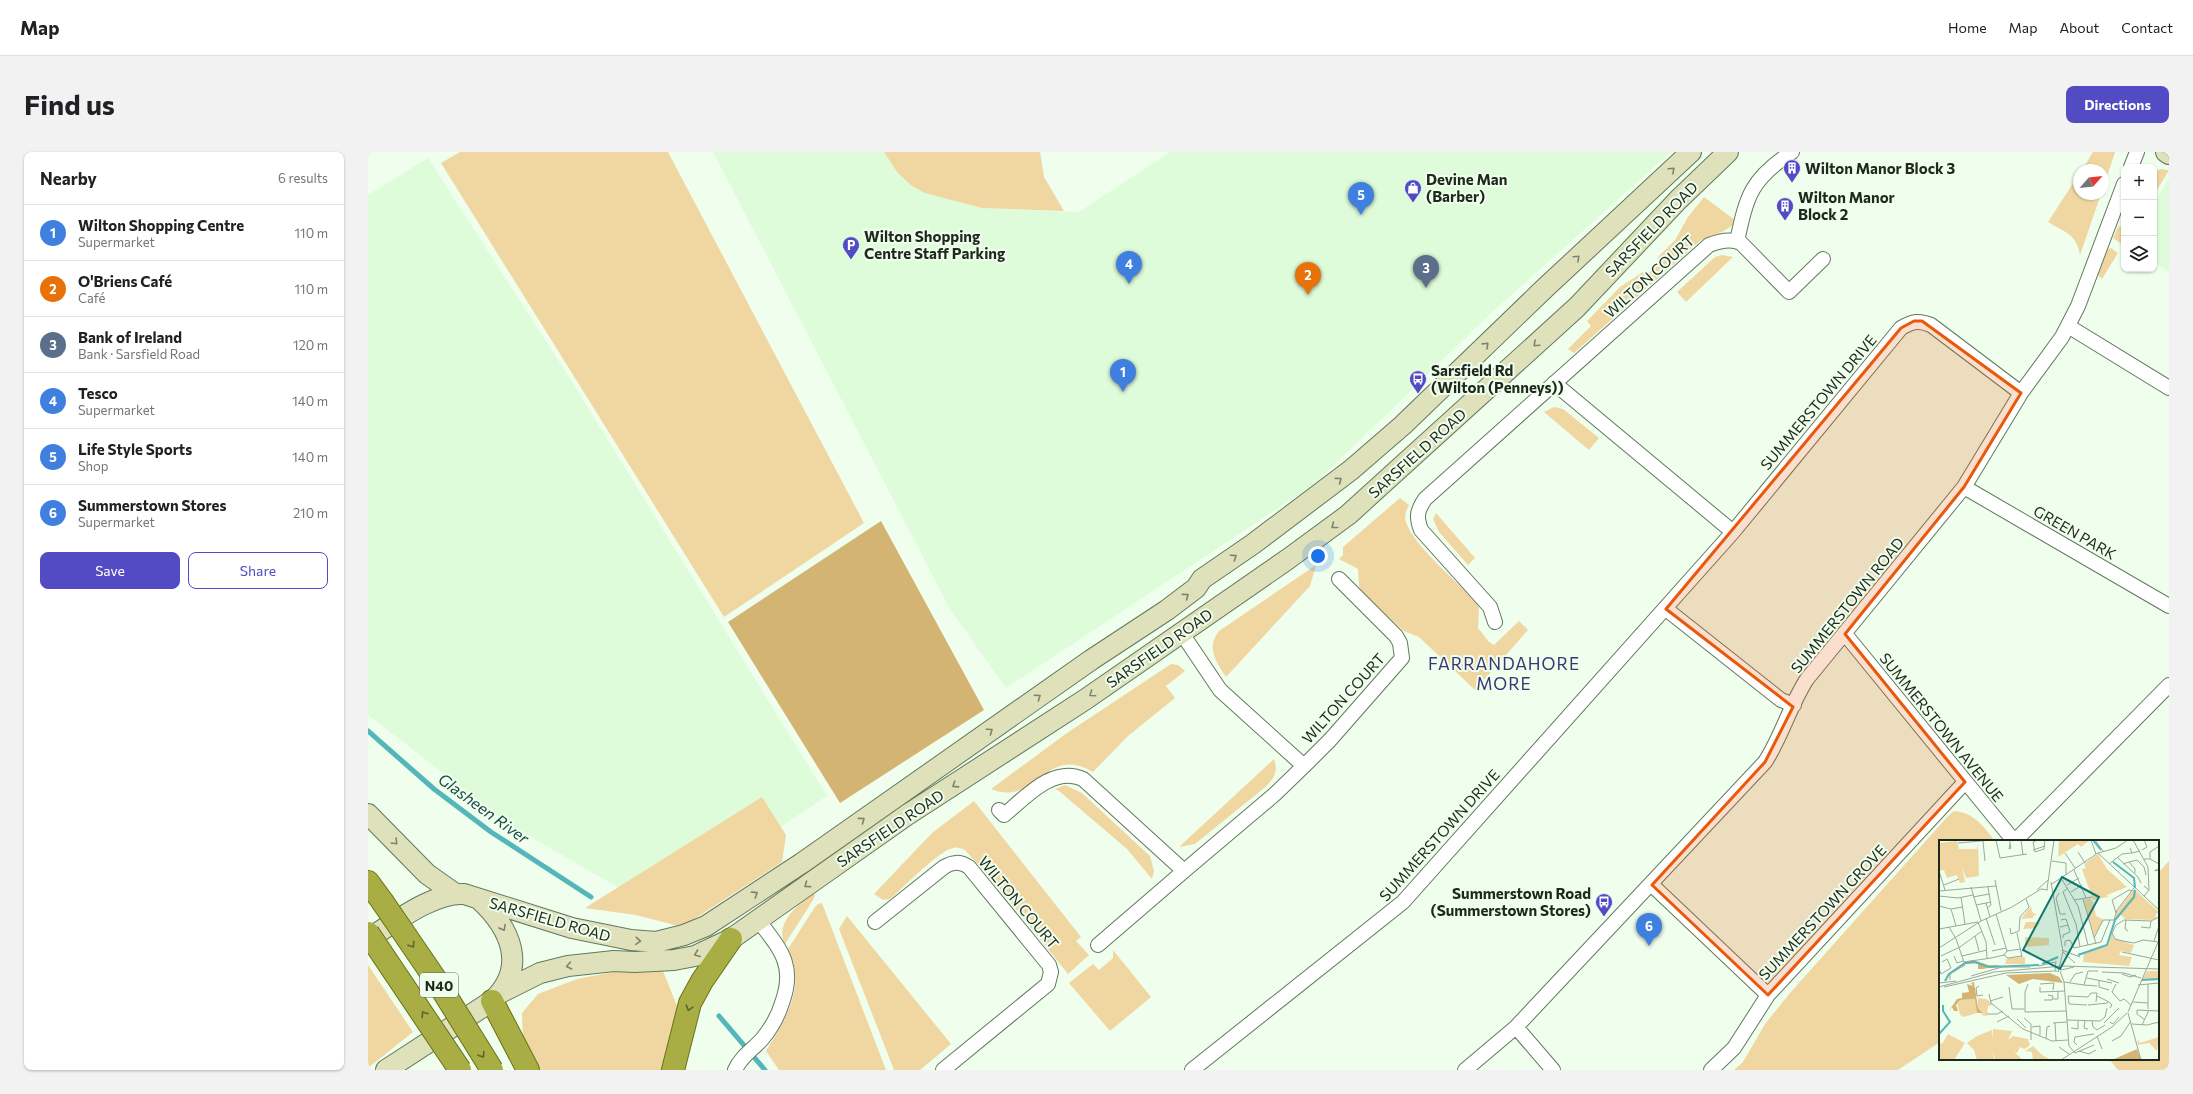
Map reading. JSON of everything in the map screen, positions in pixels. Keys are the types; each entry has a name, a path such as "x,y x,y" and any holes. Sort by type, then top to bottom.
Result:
{"highway":[{"name":"N40","path":"368,882 438,984 492,1070"},
{"name":"N40","path":"368,933 460,1070"},
{"path":"673,1070 690,1003 702,981 731,939"},
{"path":"496,996 528,1070"}],"main road":[{"name":"SARSFIELD ROAD","path":"454,893 478,898 572,928 631,940 656,942 684,935 706,926 802,863 1080,667 1167,610 1196,588 1202,579 1253,544 1351,470 1403,425 1544,288 1691,152"},
{"name":"SARSFIELD ROAD","path":"386,1070 496,996 540,972 568,966 614,961 642,962 674,960 695,956 731,939 901,820 1086,699 1318,538 1390,478 1577,307 1678,200 1728,152"},
{"path":"368,814 427,874 454,893"},
{"path":"368,939 431,901 454,893"},
{"path":"478,898 492,912 505,931 512,954 509,977 496,996"}],"street":[{"path":"1792,152 1775,164 1756,183 1745,207 1737,241 1745,246 1789,292 1822,259"},
{"path":"2132,164 2137,152"},
{"name":"SUMMERSTOWN ROAD","path":"1465,1070 1516,1027 1652,885 1765,762 1776,746 1794,705 1808,679 1964,487 2021,393 2068,326 2078,306 2121,192"},
{"name":"WILTON COURT","path":"1495,622 1490,607 1421,530 1417,519 1418,509 1425,499 1554,382 1709,245 1722,241 1737,241"},
{"name":"SUMMERSTOWN DRIVE","path":"1192,1070 1403,902 1666,609 1733,532 1901,328 1914,321 1922,321 1931,325 2021,393"},
{"path":"2068,326 2169,388"},
{"path":"1554,382 1733,532"},
{"name":"GREEN PARK","path":"1964,487 2169,606"},
{"name":"WILTON COURT","path":"1098,945 1184,870 1275,794 1330,740 1402,658 1400,643 1396,636 1339,579"},
{"path":"1666,609 1781,700 1794,705"},
{"name":"WILTON COURT","path":"1181,632 1220,690 1304,766"},
{"name":"SUMMERSTOWN AVENUE","path":"1845,634 2014,840"},
{"path":"2016,840 2169,685"},
{"path":"999,810 1004,815 1054,777 1073,774 1083,779 1184,870"},
{"name":"SUMMERSTOWN GROVE","path":"1711,1070 1734,1048 1768,995 1965,782"},
{"name":"WILTON COURT","path":"875,922 944,867 956,862 963,863 969,867 1049,965 1051,972 1048,984 943,1070"},
{"path":"1652,885 1768,995"},
{"path":"738,1065 762,1039 779,1014 789,982 785,962 776,945 758,920"},
{"path":"1516,1027 1553,1070"}],"highlighted area":[{"path":"1914,321 1922,321 2021,393 1964,487 1845,634 1965,782 1768,995 1652,885 1765,762 1793,707 1666,609 1901,328"}],"shaded area":[{"path":"460,152 668,152 864,523 724,617 441,163"},
{"path":"713,152 884,152 897,172 982,208 1079,212 1170,152 1671,152 1492,312 1327,472 1304,491 1006,688 950,609"},
{"path":"884,152 1040,152 1044,177 1064,211 982,208 925,193 912,186 897,172"},
{"path":"2093,152 2115,152 2109,170 2109,164 2086,164"},
{"path":"428,158 569,377 827,796 679,894 628,893 512,826 368,715 368,195"},
{"path":"2157,170 2169,170 2157,190"},
{"path":"2169,178 2169,272 2157,264 2157,199"},
{"path":"2073,183 2073,200 2099,200 2080,255 2076,242 2073,238 2069,234 2048,222"},
{"path":"1704,197 1735,220 1735,224 1722,232 1701,240 1574,353 1568,349 1591,326 1587,321 1620,287 1643,272 1646,275 1661,261 1658,257 1675,240 1688,217"},
{"path":"2121,226 2121,244 2113,238 2118,227"},
{"path":"2111,248 2118,253 2102,279 2098,275 2107,250"},
{"path":"1722,255 1733,257 1686,302 1677,292 1715,257"},
{"path":"1554,407 1563,409 1599,438 1589,450 1544,412"},
{"path":"1400,498 1409,505 1405,520 1417,541 1427,553 1478,603 1478,628 1489,642 1494,645 1519,621 1528,630 1475,690 1419,637 1404,631 1363,594 1359,586 1358,569 1339,559 1343,555 1343,547"},
{"path":"1436,513 1475,558 1468,565 1439,532 1433,519"},
{"path":"881,521 984,710 840,803 728,622"},
{"path":"1316,565 1310,586 1226,677 1216,660 1213,649 1215,637 1219,631"},
{"path":"1171,664 1178,665 1185,671 1166,686 1175,698 1128,736 1093,772 1077,765 1063,765 1051,770 1019,790 1006,793 991,789 1067,733"},
{"path":"1274,759 1276,768 1274,776 1263,789 1195,844 1179,847"},
{"path":"1065,785 1082,793 1150,856 1154,871 1152,879 1127,849 1055,789"},
{"path":"762,797 786,835 782,862 682,927 636,915 585,908"},
{"path":"974,801 1081,937 1076,941 1089,955 1068,974 996,884 964,849 953,848 939,856 921,870 890,899 883,900 874,894 932,833"},
{"path":"1954,811 1968,814 1978,821 1994,840 1939,840 1939,1043 1898,1070 1734,1070 1743,1062 1765,1024 1790,993"},
{"path":"2169,861 2169,1070 2118,1070 2110,1060 2159,1060 2159,872"},
{"path":"814,893 815,896 813,900 785,944 782,937 785,922 789,915 801,903"},
{"path":"822,903 886,1070 779,1070 766,1051 781,1027 792,1002 795,989 793,963 788,949 815,907"},
{"path":"847,916 951,1044 920,1070 894,1070 839,929"},
{"path":"1113,950 1151,997 1110,1031 1069,983 1093,964 1099,970 1113,958"},
{"path":"368,965 413,1032 368,1068"},
{"path":"663,971 677,1006 663,1070 539,1070 523,1043 522,1013 538,994 577,979 614,972"}],"waterway":[{"name":"Glasheen River","path":"368,731 434,789 491,832 591,897"},
{"name":"Glasheen River","path":"719,1016 765,1070"}],"place":[{"name":"Wilton Manor Block 3","path":"1792,183"},
{"name":"Devine Man (Barber)","path":"1413,203"},
{"name":"Life Style Sports","path":"1361,215"},
{"name":"Wilton Manor Block 2","path":"1785,221"},
{"name":"Wilton Shopping Centre Staff Parking","path":"851,260"},
{"name":"Tesco","path":"1129,284"},
{"name":"Bank of Ireland","path":"1426,288"},
{"name":"O'Briens Café","path":"1308,295"},
{"name":"Wilton Shopping Centre","path":"1123,392"},
{"name":"Sarsfield Rd (Wilton (Penneys))","path":"1418,394"},
{"name":"Summerstown Road (Summerstown Stores)","path":"1604,917"},
{"name":"Summerstown Stores","path":"1649,946"}],"district":[{"name":"FARRANDAHORE MORE","path":"1504,673"}]}
